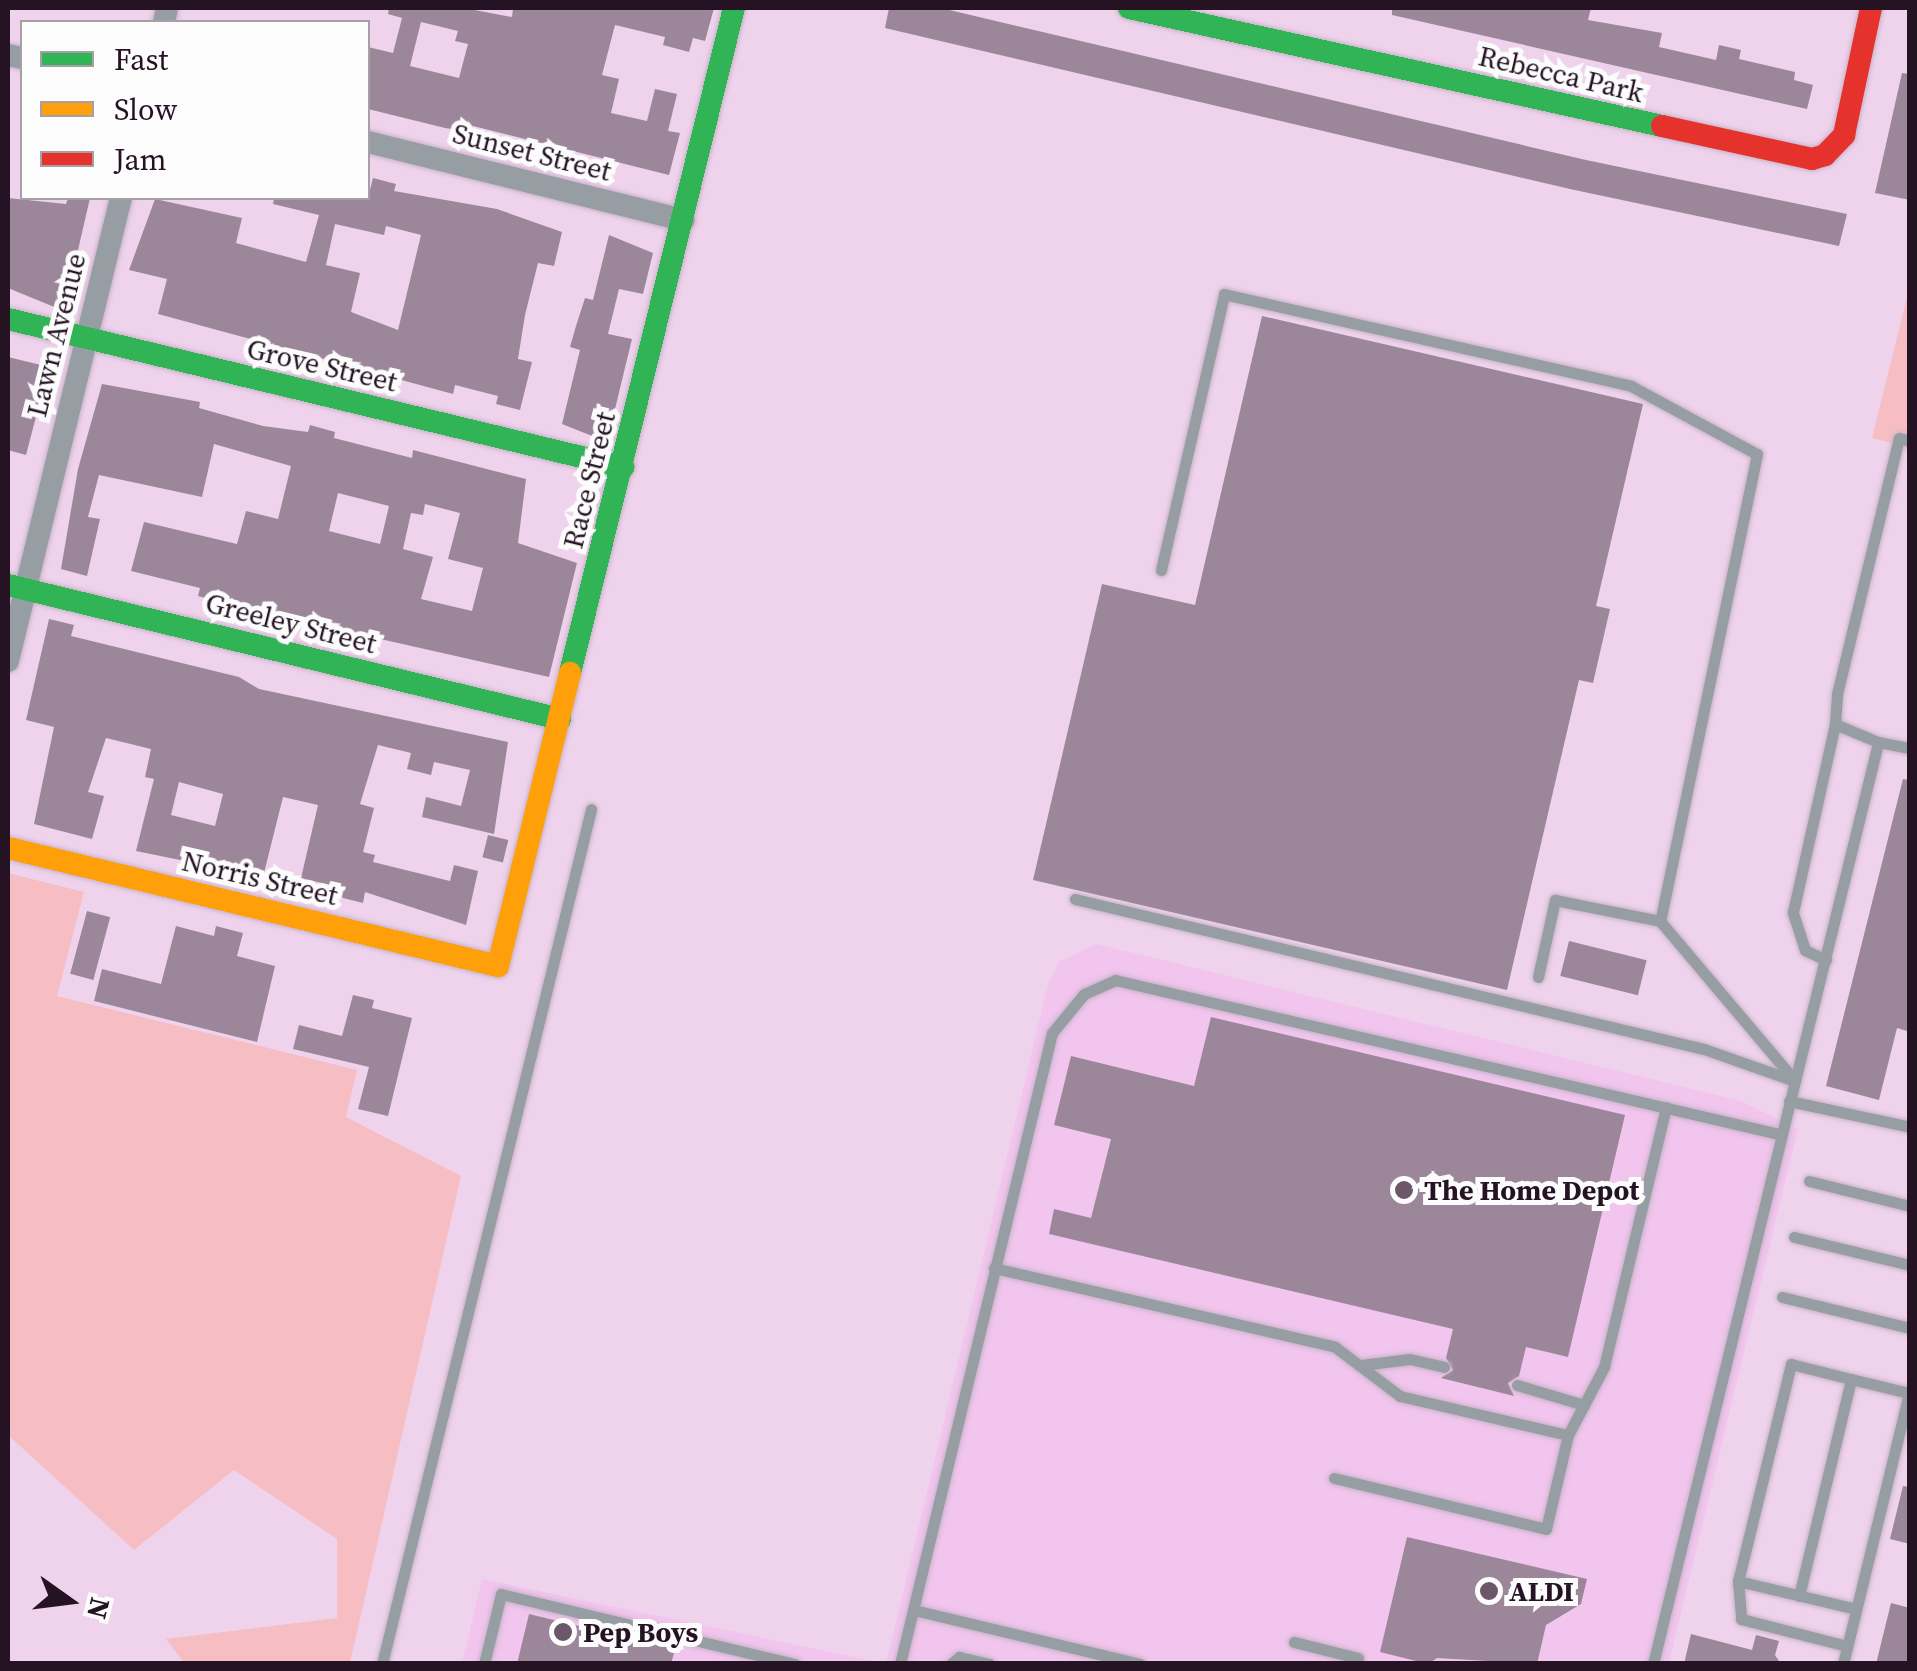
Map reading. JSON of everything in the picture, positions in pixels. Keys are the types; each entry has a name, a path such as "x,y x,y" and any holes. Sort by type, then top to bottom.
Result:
{"street":[{"name":"Race Street","path":"498,966 734,8"},
{"name":"Rebecca Park","path":"1130,8 1812,159 1836,147 1844,135 1871,8"},
{"name":"Sunset Street","path":"370,142 683,220"},
{"name":"Lawn Avenue","path":"8,662 16,587 121,200"},
{"name":"Grove Street","path":"8,320 623,467"},
{"name":"Greeley Street","path":"16,587 560,719"},
{"name":"Norris Street","path":"8,848 498,966"}],"lane":[{"path":"1161,570 1224,294 1631,386 1758,454 1660,920"},
{"path":"1826,960 1805,950 1793,912 1899,438 1910,441"},
{"path":"1834,724 1878,742 1910,748"},
{"path":"1652,1664 1878,742"},
{"path":"382,1664 591,809"},
{"path":"1075,899 1704,1048 1795,1081"},
{"path":"1538,977 1555,900 1660,920 1795,1081"},
{"path":"900,1664 1052,1033 1084,994 1115,980 1779,1134"},
{"path":"1789,1101 1910,1127"},
{"path":"1334,1478 1546,1529 1568,1435 1604,1366 1666,1107"},
{"path":"1809,1181 1910,1206"},
{"path":"1794,1237 1910,1265"},
{"path":"994,1268 1335,1347 1400,1396 1568,1435"},
{"path":"1782,1296 1910,1328"},
{"path":"1362,1365 1410,1359 1444,1367"},
{"path":"1843,1664 1909,1392 1791,1364 1738,1581 1741,1619 1847,1646"},
{"path":"1800,1596 1851,1379"},
{"path":"1517,1385 1584,1405"},
{"path":"1738,1581 1856,1609"},
{"path":"484,1664 501,1594 796,1664"},
{"path":"914,1610 1107,1660 1140,1664"},
{"path":"1294,1642 1358,1658"},
{"path":"951,1664 959,1657 988,1664"}],"shaded area":[{"path":"1909,290 1909,448 1872,438"},
{"path":"8,873 84,892 57,996 357,1070 346,1117 461,1176 350,1663 184,1663 166,1639 337,1618 337,1539 234,1470 134,1550 8,1435"},
{"path":"1097,944 1741,1101 1798,1129 1669,1663 886,1664 1048,984 1060,961"},
{"path":"482,1579 883,1663 462,1664"}],"building":[{"path":"389,8 464,8 512,17 513,8 714,8 705,41 693,38 689,52 663,45 665,37 615,25 602,75 619,79 611,113 647,121 655,89 677,94 668,131 680,133 669,175 473,126 472,132 445,128 370,109 370,47 393,53 402,18 388,14","holes":["421,22 458,31 455,41 468,44 459,78 410,66"]},
{"path":"889,8 941,8 1586,160 1847,214 1839,246 1570,189 885,28"},
{"path":"1392,8 1591,8 1588,20 1662,33 1659,47 1716,60 1719,45 1741,50 1739,59 1795,72 1794,80 1813,85 1807,109 1392,15"},
{"path":"1902,73 1910,74 1910,200 1875,193"},
{"path":"373,178 396,184 394,191 497,209 562,232 554,266 538,263 525,315 518,359 532,362 520,410 496,404 498,396 455,385 453,394 158,314 167,279 129,270 155,200 242,218 236,243 306,262 319,215 273,204 274,200 370,200","holes":["335,224 384,235 386,226 421,235 398,330 351,312 360,273 326,265"]},
{"path":"8,198 66,204 67,200 90,200 64,311 8,288"},
{"path":"609,235 653,253 643,294 619,289 608,334 632,339 607,442 562,424 580,350 570,347 585,298 593,300"},
{"path":"1262,316 1643,404 1596,606 1610,609 1593,683 1579,680 1507,990 1033,880 1102,584 1195,605"},
{"path":"8,357 49,367 26,455 8,450"},
{"path":"102,384 200,402 199,408 263,426 308,432 310,425 335,432 334,438 412,458 413,450 526,479 518,543 577,563 549,677 230,605 198,596 200,588 131,571 144,522 237,544 246,511 278,519 291,466 214,444 202,497 99,475 88,517 100,519 87,576 61,569 78,469","holes":["338,493 389,506 380,544 329,531","425,504 460,513 448,559 483,568 472,611 421,599 433,557 403,549 411,513 423,515"]},
{"path":"49,619 74,625 71,636 239,677 259,689 508,742 494,834 422,817 426,797 461,806 470,770 434,762 431,775 407,769 411,753 378,745 360,804 374,808 363,852 375,855 373,862 450,881 454,865 478,871 466,925 365,892 363,903 339,897 342,888 301,878 318,805 283,797 263,877 136,851 154,779 145,777 151,749 106,738 88,792 104,796 92,839 34,824 54,727 26,720","holes":["179,782 223,794 215,826 171,815"]},
{"path":"1903,779 1910,780 1910,1032 1897,1028 1879,1100 1826,1086"},
{"path":"488,835 508,840 503,862 482,857"},
{"path":"87,911 110,917 93,980 70,974"},
{"path":"176,926 214,936 216,926 243,933 237,956 275,966 257,1042 94,1001 102,969 161,984"},
{"path":"1569,941 1647,960 1638,995 1560,976"},
{"path":"353,995 374,1000 372,1008 412,1018 388,1116 358,1109 369,1067 293,1049 299,1025 342,1036"},
{"name":"The Home Depot","path":"1211,1017 1625,1115 1568,1357 1526,1347 1519,1376 1508,1383 1514,1396 1441,1378 1453,1370 1446,1358 1453,1329 1049,1234 1054,1209 1091,1218 1111,1139 1054,1125 1071,1056 1194,1086"},
{"path":"1903,1486 1910,1487 1910,1544 1890,1539"},
{"name":"ALDI","path":"1407,1537 1587,1579 1581,1604 1546,1625 1537,1664 1437,1658 1428,1664 1380,1652"},
{"path":"1891,1603 1910,1608 1910,1664 1876,1664"},
{"name":"Pep Boys","path":"529,1614 675,1649 671,1664 517,1664"},
{"path":"1691,1634 1752,1650 1756,1635 1779,1641 1775,1655 1781,1664 1684,1664"}],"traffic: fast":[{"path":"570,673 734,8"},
{"path":"1129,8 1662,126"},
{"path":"8,319 623,467"},
{"path":"8,585 560,719"}],"traffic: slow":[{"path":"8,848 498,966 570,673"}],"traffic: jam":[{"path":"1662,126 1812,159 1825,155 1844,135 1871,8"}],"place":[{"name":"The Home Depot","path":"1404,1190"},
{"name":"ALDI","path":"1489,1591"},
{"name":"Pep Boys","path":"563,1632"}]}
